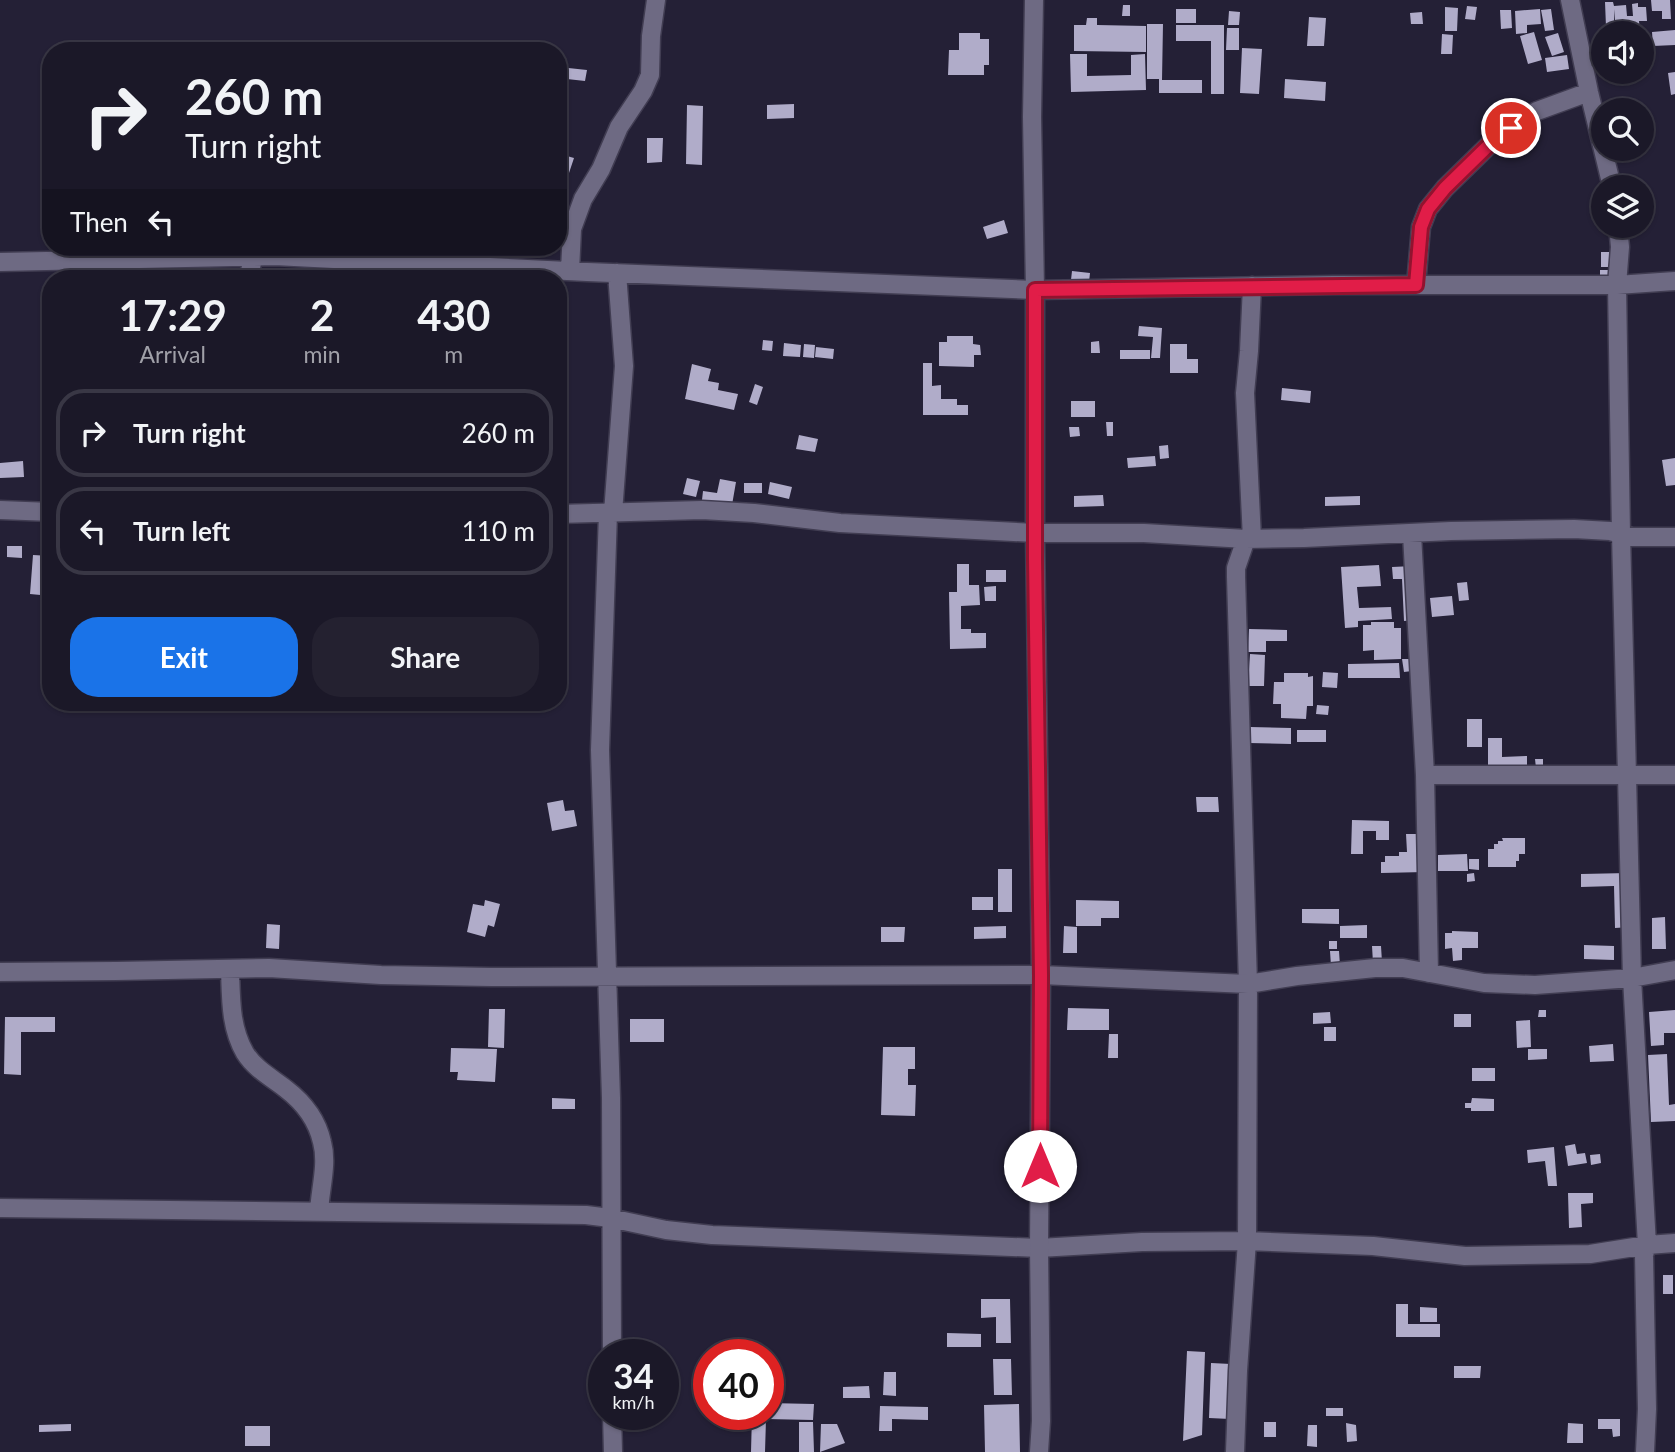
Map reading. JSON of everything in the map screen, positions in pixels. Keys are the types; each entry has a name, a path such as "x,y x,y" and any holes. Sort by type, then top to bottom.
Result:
{"street":[{"path":"570,271 572,229 583,199 650,75 651,36 656,0"},
{"path":"1034,0 1032,117 1041,975 1040,1452"},
{"path":"1570,0 1609,175"},
{"path":"1416,285 1421,227 1428,209 1445,188 1489,145 1517,123 1537,111 1589,92"},
{"path":"1619,238 1616,285 1632,978 1647,1245 1644,1255 1647,1409 1645,1452"},
{"path":"250,270 254,256"},
{"path":"0,262 275,256 550,270"},
{"path":"567,271 1035,290 1252,286 1616,285 1675,281"},
{"path":"612,1339 611,1098 600,750 611,513 624,366 617,273"},
{"path":"1234,1452 1247,1241 1248,984 1236,568 1249,539 1245,393 1252,286"},
{"path":"0,510 42,512"},
{"path":"567,514 702,510 839,523 1035,533 1144,533 1249,539 1574,529 1599,530 1632,537 1675,537"},
{"path":"1412,534 1425,775 1429,973"},
{"path":"1425,775 1675,775"},
{"path":"0,972 269,968 395,975 1041,975 1248,984 1297,976 1375,968 1403,968 1484,983 1535,985 1632,978 1675,970"},
{"path":"230,969 235,1032 246,1055 264,1074 288,1090 315,1122 324,1156 319,1212"},
{"path":"0,1208 586,1215 666,1230 712,1235 1040,1248 1142,1242 1247,1241 1373,1246 1465,1256 1590,1254 1675,1243"},
{"path":"612,1430 613,1452"}],"building":[{"path":"1651,0 1670,0 1671,19 1662,19 1662,11 1652,11"},
{"path":"1605,2 1613,2 1614,6 1626,5 1627,16 1633,16 1632,4 1638,3 1638,7 1646,7 1647,21 1615,21 1614,9 1614,21 1606,21"},
{"path":"1123,5 1130,5 1130,16 1122,16"},
{"path":"1467,6 1477,7 1475,20 1465,19"},
{"path":"1445,7 1458,8 1457,31 1445,31"},
{"path":"1176,9 1196,9 1196,23 1176,23"},
{"path":"1540,9 1541,24 1527,25 1527,33 1516,34 1515,11"},
{"path":"1551,9 1554,30 1545,31 1541,10"},
{"path":"1500,10 1511,10 1512,28 1501,29"},
{"path":"1229,11 1240,12 1239,25 1228,25"},
{"path":"1422,12 1423,24 1411,24 1410,13"},
{"path":"1309,17 1326,18 1324,46 1307,46"},
{"path":"1087,18 1097,18 1097,25 1146,26 1146,52 1074,51 1074,25 1086,25"},
{"path":"1147,24 1163,24 1162,80 1202,80 1202,93 1159,93 1159,79 1147,79"},
{"path":"1176,25 1224,25 1224,94 1211,94 1211,41 1176,41"},
{"path":"1227,28 1239,28 1239,50 1226,50"},
{"path":"1675,30 1675,45 1654,46 1654,32"},
{"path":"1534,32 1542,60 1528,64 1520,36"},
{"path":"959,33 980,33 980,39 989,39 989,65 984,65 984,75 948,75 949,50 959,50"},
{"path":"1558,33 1564,52 1552,56 1545,37"},
{"path":"1442,34 1453,35 1452,54 1441,54"},
{"path":"1242,48 1262,49 1259,94 1240,93"},
{"path":"1070,54 1087,54 1087,76 1131,75 1131,55 1145,54 1146,90 1071,92"},
{"path":"1567,55 1569,69 1547,72 1545,58"},
{"path":"567,68 587,70 585,81 567,79"},
{"path":"1675,72 1675,94 1671,95 1668,73"},
{"path":"1285,79 1326,82 1325,101 1284,98"},
{"path":"794,104 794,118 767,119 767,105"},
{"path":"687,105 703,106 702,165 686,164"},
{"path":"647,138 663,138 662,162 647,163"},
{"path":"567,156 574,158 567,176"},
{"path":"1004,220 1008,233 987,239 983,227"},
{"path":"1601,252 1616,252 1616,267 1601,267"},
{"path":"1600,270 1614,270 1614,281 1600,280"},
{"path":"1072,271 1090,273 1089,282 1071,280"},
{"path":"1139,326 1162,328 1160,358 1151,358 1153,337 1138,336"},
{"path":"947,336 973,336 973,344 980,345 981,355 974,355 974,367 939,366 939,342 947,342"},
{"path":"763,340 773,341 772,351 762,350"},
{"path":"1099,341 1100,353 1091,353 1091,342"},
{"path":"784,343 801,345 800,357 783,356"},
{"path":"804,344 815,345 814,358 803,357"},
{"path":"1170,344 1187,344 1187,359 1198,359 1198,373 1170,373"},
{"path":"816,347 834,349 833,359 815,357"},
{"path":"1120,350 1150,350 1150,359 1120,359"},
{"path":"923,363 932,363 932,386 941,385 941,399 957,399 957,405 968,405 968,415 923,415"},
{"path":"692,364 711,369 708,381 719,383 718,390 738,394 734,410 685,399"},
{"path":"755,384 763,387 757,405 749,402"},
{"path":"1282,388 1311,391 1310,403 1281,400"},
{"path":"1071,401 1095,401 1095,417 1071,417"},
{"path":"1106,422 1113,422 1113,436 1107,436"},
{"path":"1069,427 1079,427 1080,436 1070,437"},
{"path":"799,435 818,439 815,452 796,449"},
{"path":"1168,445 1169,458 1160,459 1159,446"},
{"path":"1155,456 1156,466 1128,468 1127,458"},
{"path":"1675,458 1675,485 1666,486 1662,460"},
{"path":"23,461 24,477 0,478 0,463"},
{"path":"687,478 700,481 696,497 683,494"},
{"path":"720,479 736,482 732,505 702,500 703,491 717,493"},
{"path":"770,482 792,487 789,499 768,494"},
{"path":"744,483 762,483 762,493 744,493"},
{"path":"1103,495 1104,506 1074,507 1074,496"},
{"path":"1360,496 1360,505 1325,506 1325,497"},
{"path":"7,546 22,546 22,558 7,557"},
{"path":"33,555 42,556 42,595 30,594"},
{"path":"957,564 969,564 969,585 979,585 980,605 961,606 961,629 971,629 971,633 986,633 986,648 950,649 949,592 957,592"},
{"path":"1379,565 1381,586 1357,587 1359,608 1391,607 1392,619 1358,621 1358,627 1345,628 1341,567"},
{"path":"1413,566 1416,620 1404,621 1402,579 1393,579 1392,567"},
{"path":"986,570 1006,570 1006,582 986,582"},
{"path":"1467,582 1469,600 1459,601 1457,583"},
{"path":"996,586 996,601 985,601 984,587"},
{"path":"1452,596 1454,615 1432,617 1430,598"},
{"path":"1371,622 1394,622 1394,628 1401,628 1401,659 1374,660 1374,650 1363,651 1363,625 1371,625"},
{"path":"1249,629 1287,630 1287,641 1266,641 1266,652 1248,652"},
{"path":"1250,654 1265,655 1264,686 1248,686"},
{"path":"1402,659 1411,659 1412,671 1404,672"},
{"path":"1399,663 1400,678 1348,678 1348,664"},
{"path":"1323,672 1338,673 1337,688 1322,687"},
{"path":"1284,673 1308,673 1308,677 1313,676 1313,706 1307,706 1306,719 1281,718 1281,704 1273,704 1274,682 1284,682"},
{"path":"1317,705 1329,706 1328,715 1316,714"},
{"path":"1467,719 1482,719 1482,747 1467,747"},
{"path":"1250,727 1291,728 1291,744 1249,743"},
{"path":"1297,730 1326,730 1326,742 1297,742"},
{"path":"1488,738 1502,738 1502,757 1527,756 1527,768 1488,768"},
{"path":"1535,759 1543,759 1543,768 1536,768"},
{"path":"1196,797 1218,797 1219,812 1197,812"},
{"path":"563,800 565,811 574,810 577,826 552,831 547,803"},
{"path":"1352,820 1389,821 1389,840 1376,840 1376,831 1363,831 1363,854 1351,854"},
{"path":"1406,834 1424,834 1425,872 1381,873 1381,862 1385,862 1385,856 1399,856 1399,852 1407,852"},
{"path":"1502,838 1525,838 1525,854 1519,854 1516,867 1488,867 1488,849 1494,849 1494,844 1503,841"},
{"path":"1467,854 1468,871 1438,871 1438,855"},
{"path":"1469,859 1479,859 1479,870 1469,869"},
{"path":"998,869 1012,869 1012,912 998,912"},
{"path":"1474,873 1475,881 1467,882 1467,874"},
{"path":"1628,873 1630,927 1615,928 1614,886 1581,887 1581,874"},
{"path":"972,897 993,897 993,910 972,910"},
{"path":"485,900 500,904 494,927 488,925 485,937 467,932 473,904 484,906"},
{"path":"1076,900 1119,901 1119,918 1101,918 1101,926 1076,926"},
{"path":"1302,909 1339,909 1339,924 1302,923"},
{"path":"1665,917 1666,949 1652,949 1652,918"},
{"path":"267,924 280,925 279,949 266,948"},
{"path":"1367,925 1367,938 1340,938 1340,926"},
{"path":"1006,926 1006,938 974,939 974,927"},
{"path":"1064,926 1077,927 1077,953 1063,953"},
{"path":"881,927 905,927 904,942 881,942"},
{"path":"1478,932 1478,948 1462,948 1462,960 1453,961 1452,948 1445,949 1445,933"},
{"path":"1329,941 1337,941 1337,949 1329,949"},
{"path":"1584,945 1614,946 1614,960 1584,959"},
{"path":"1372,946 1381,946 1382,962 1373,963"},
{"path":"1330,951 1339,951 1340,966 1331,966"},
{"path":"1068,1008 1109,1009 1109,1030 1067,1030"},
{"path":"489,1009 505,1009 504,1048 488,1047"},
{"path":"1539,1010 1546,1010 1546,1017 1538,1017"},
{"path":"1675,1010 1675,1033 1664,1033 1664,1045 1651,1046 1649,1012"},
{"path":"1330,1012 1331,1023 1313,1024 1313,1013"},
{"path":"1454,1014 1471,1014 1471,1027 1454,1027"},
{"path":"5,1017 55,1017 55,1032 21,1032 21,1075 4,1074"},
{"path":"630,1019 664,1019 664,1042 630,1042"},
{"path":"1530,1020 1531,1047 1517,1048 1516,1021"},
{"path":"1324,1027 1336,1027 1336,1041 1324,1041"},
{"path":"1109,1034 1118,1034 1118,1058 1108,1058"},
{"path":"1613,1044 1614,1061 1590,1062 1589,1046"},
{"path":"883,1047 915,1047 915,1069 908,1069 908,1085 916,1085 915,1116 881,1115"},
{"path":"451,1048 497,1049 495,1082 457,1080 458,1072 450,1072"},
{"path":"1528,1049 1547,1049 1547,1059 1528,1060"},
{"path":"1667,1054 1669,1105 1675,1104 1675,1121 1651,1122 1648,1055"},
{"path":"1472,1068 1495,1068 1495,1081 1472,1081"},
{"path":"552,1098 575,1099 575,1109 552,1109"},
{"path":"1472,1098 1494,1099 1494,1111 1471,1111 1471,1108 1465,1108 1465,1103 1471,1103"},
{"path":"1575,1144 1577,1154 1585,1153 1587,1163 1568,1166 1565,1146"},
{"path":"1554,1147 1557,1186 1548,1186 1545,1161 1528,1163 1527,1150"},
{"path":"1600,1154 1601,1163 1591,1165 1590,1155"},
{"path":"1568,1193 1593,1193 1593,1203 1581,1204 1582,1227 1569,1228"},
{"path":"1663,1275 1673,1275 1673,1294 1663,1294"},
{"path":"981,1299 1010,1299 1011,1343 996,1343 996,1317 981,1318"},
{"path":"1396,1304 1408,1304 1408,1324 1440,1324 1440,1337 1396,1337"},
{"path":"1420,1307 1437,1308 1437,1322 1420,1322"},
{"path":"947,1333 981,1334 981,1347 947,1347"},
{"path":"1187,1351 1205,1352 1202,1435 1183,1441"},
{"path":"993,1359 1011,1359 1012,1395 994,1395"},
{"path":"1211,1363 1231,1364 1230,1419 1209,1418"},
{"path":"1454,1366 1481,1366 1480,1378 1454,1378"},
{"path":"884,1372 896,1372 896,1396 883,1395"},
{"path":"869,1386 870,1398 843,1398 843,1387"},
{"path":"784,1403 814,1404 813,1420 784,1419"},
{"path":"1019,1404 1020,1452 985,1452 984,1405"},
{"path":"880,1406 928,1407 928,1420 892,1419 892,1431 879,1431"},
{"path":"1326,1408 1343,1408 1343,1416 1326,1416"},
{"path":"1598,1419 1620,1419 1620,1436 1613,1437 1612,1429 1598,1429"},
{"path":"799,1422 813,1422 814,1452 799,1452"},
{"path":"1264,1422 1276,1422 1276,1437 1264,1437"},
{"path":"1346,1423 1356,1425 1357,1441 1347,1442"},
{"path":"1568,1423 1583,1424 1583,1443 1567,1443"},
{"path":"71,1424 71,1431 39,1432 39,1425"},
{"path":"821,1424 837,1424 845,1443 820,1452"},
{"path":"1308,1425 1317,1425 1317,1447 1307,1446"},
{"path":"245,1426 270,1426 270,1446 245,1446"},
{"path":"752,1430 766,1430 765,1452 751,1452"}],"route":[{"path":"1040,1166 1035,290 1416,285 1421,227 1428,209 1445,188 1489,145 1511,128"}]}
